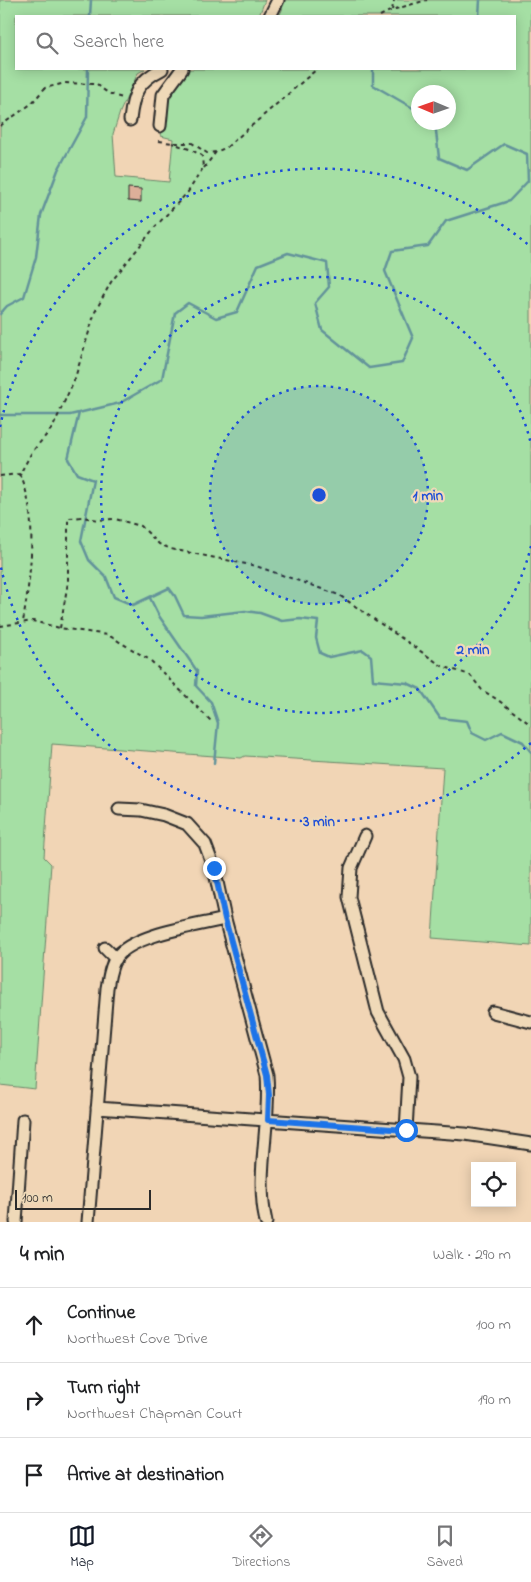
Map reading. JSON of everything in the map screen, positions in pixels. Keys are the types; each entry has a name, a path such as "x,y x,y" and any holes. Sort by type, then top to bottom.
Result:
{"street":[{"path":"270,15 278,0"},
{"path":"130,120 132,99 142,81 160,70"},
{"path":"160,126 163,96 181,70"},
{"path":"119,809 141,810 164,815 187,824 205,844 214,868 225,919 267,1075 269,1095 268,1120 262,1199 266,1222"},
{"path":"365,836 351,868 348,898 378,1012 404,1059 409,1077 406,1130"},
{"path":"88,1222 107,988 116,959 126,948 146,938 225,919"},
{"path":"106,948 116,959"},
{"path":"494,1012 531,1022"},
{"path":"97,1108 482,1136 531,1144"},
{"path":"16,1222 23,1120"}],"path":[{"path":"392,10 394,0"},
{"path":"382,15 392,10 427,0"},
{"path":"159,141 192,143 207,153 216,152 227,147 316,70"},
{"path":"0,126 32,104 45,88 65,84 97,84 115,97 132,99"},
{"path":"172,143 192,150 202,156 203,168"},
{"path":"20,474 32,452 52,427 75,378 95,312 111,282 129,257 188,192 216,152"},
{"path":"0,476 20,474"},
{"path":"20,474 26,487 30,510 30,576 23,622"},
{"path":"60,628 68,582 68,518 83,516 98,520 115,519 141,526 159,544 171,549 256,566 339,595 442,666 470,674 482,690 531,724"},
{"path":"0,626 33,621 60,628 108,635 150,660 213,723"}],"green space":[{"path":"0,0 265,0 259,15 15,15 15,70 143,70 138,73 120,112 113,134 116,177 169,182 173,139 161,136 169,100 177,83 188,70 516,70 516,15 280,15 284,0 531,0 531,946 432,938 443,768 245,756 241,758 52,744 44,857 51,864 35,1089 0,1085"}],"building":[{"path":"128,188 141,189 141,202 128,201"}],"waterway":[{"path":"90,15 91,0"},
{"path":"479,15 480,0"},
{"path":"0,314 7,306 24,297 36,257 41,215 58,170 87,117 88,70"},
{"path":"373,70 373,85 411,107"},
{"path":"0,415 70,415 120,403 162,379 175,313 188,303 216,318 237,312 258,265 288,253 327,263 329,287 315,303 322,330 369,368 402,363 413,338 385,271 392,251 428,246 446,221 509,201 528,181 527,154 504,144 467,170 439,158 436,130"},
{"path":"79,413 68,459 77,474 93,480 81,541 89,560 106,577 114,597 133,605 169,588 184,615 201,616 245,611 260,613 282,621 300,619 318,621 316,638 320,653 329,657 363,650 371,656 373,680 407,683 420,689 440,718 467,721 472,733 486,740 502,732 523,742 531,752"},
{"path":"150,598 159,616 197,671 196,686 211,702 218,723 214,763"}],"route":[{"path":"214,868 225,919 267,1075 269,1095 268,1120 406,1130"}]}
